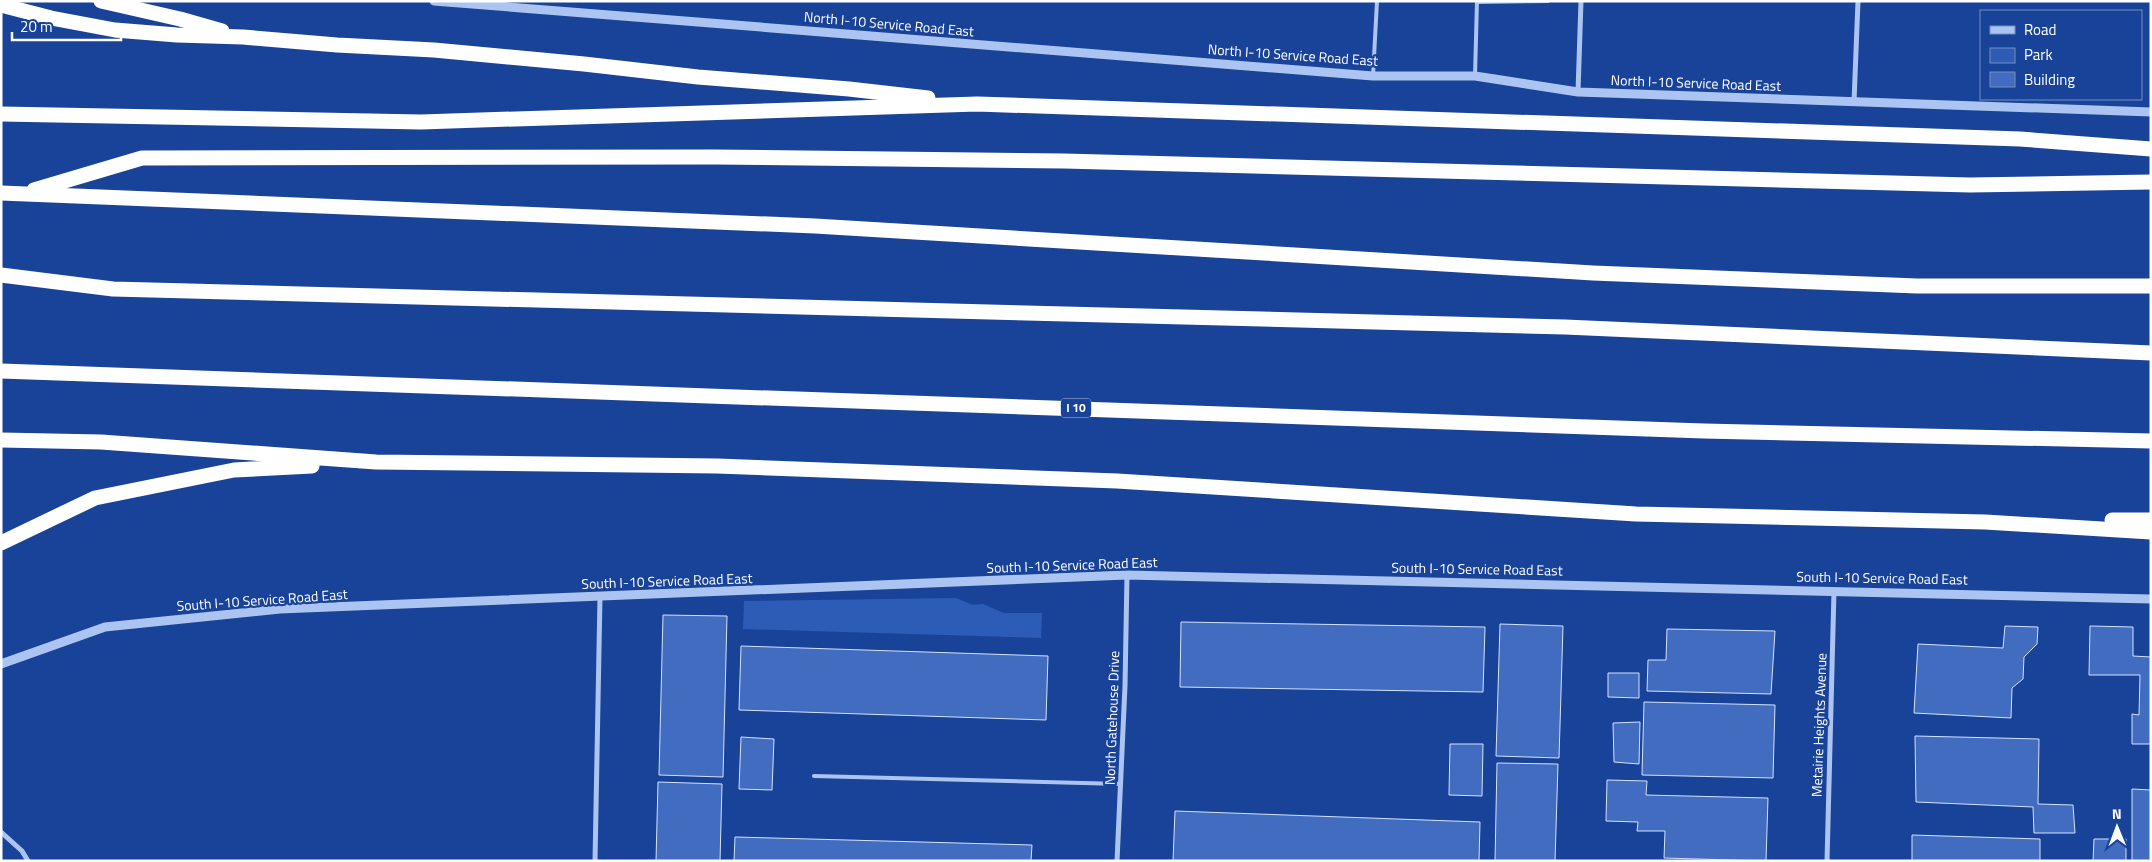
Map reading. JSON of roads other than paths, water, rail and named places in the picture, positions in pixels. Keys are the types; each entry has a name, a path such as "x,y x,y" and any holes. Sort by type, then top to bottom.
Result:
{"highway":[{"path":"102,1 180,19 243,37"},
{"path":"1,5 51,18 115,30 434,50 698,77 849,89 977,104"},
{"path":"1,114 421,122 977,104 2020,139 2151,149"},
{"path":"20,194 142,158 724,157 1064,161 1970,185 2151,182"},
{"path":"1,193 805,225 1593,273 1917,286 2151,286"},
{"path":"1,275 113,289 1565,327 2151,353"},
{"name":"I 10","path":"1,371 1704,430 2151,442"},
{"path":"1,440 101,442 376,462 717,466 1117,481 1636,514 1985,522 2151,520"},
{"path":"1,542 95,498 234,470 376,462"},
{"path":"1985,522 2151,532"}],"street":[{"name":"North I-10 Service Road East","path":"434,1 1374,76 1475,76 1578,92 2151,112"},
{"path":"1578,92 1581,1"},
{"path":"1854,102 1858,1"},
{"name":"South I-10 Service Road East","path":"1,664 105,628 280,609 1127,575 1834,590 2151,599"},
{"name":"North Gatehouse Drive","path":"1118,861 1127,575"},
{"name":"Metairie Heights Avenue","path":"1827,861 1834,590"},
{"path":"595,861 600,597"},
{"path":"1,832 22,851 28,861"}],"lane":[{"path":"1374,76 1377,1"},
{"path":"1475,76 1477,2 1548,1"},
{"path":"814,776 1121,784"}]}
